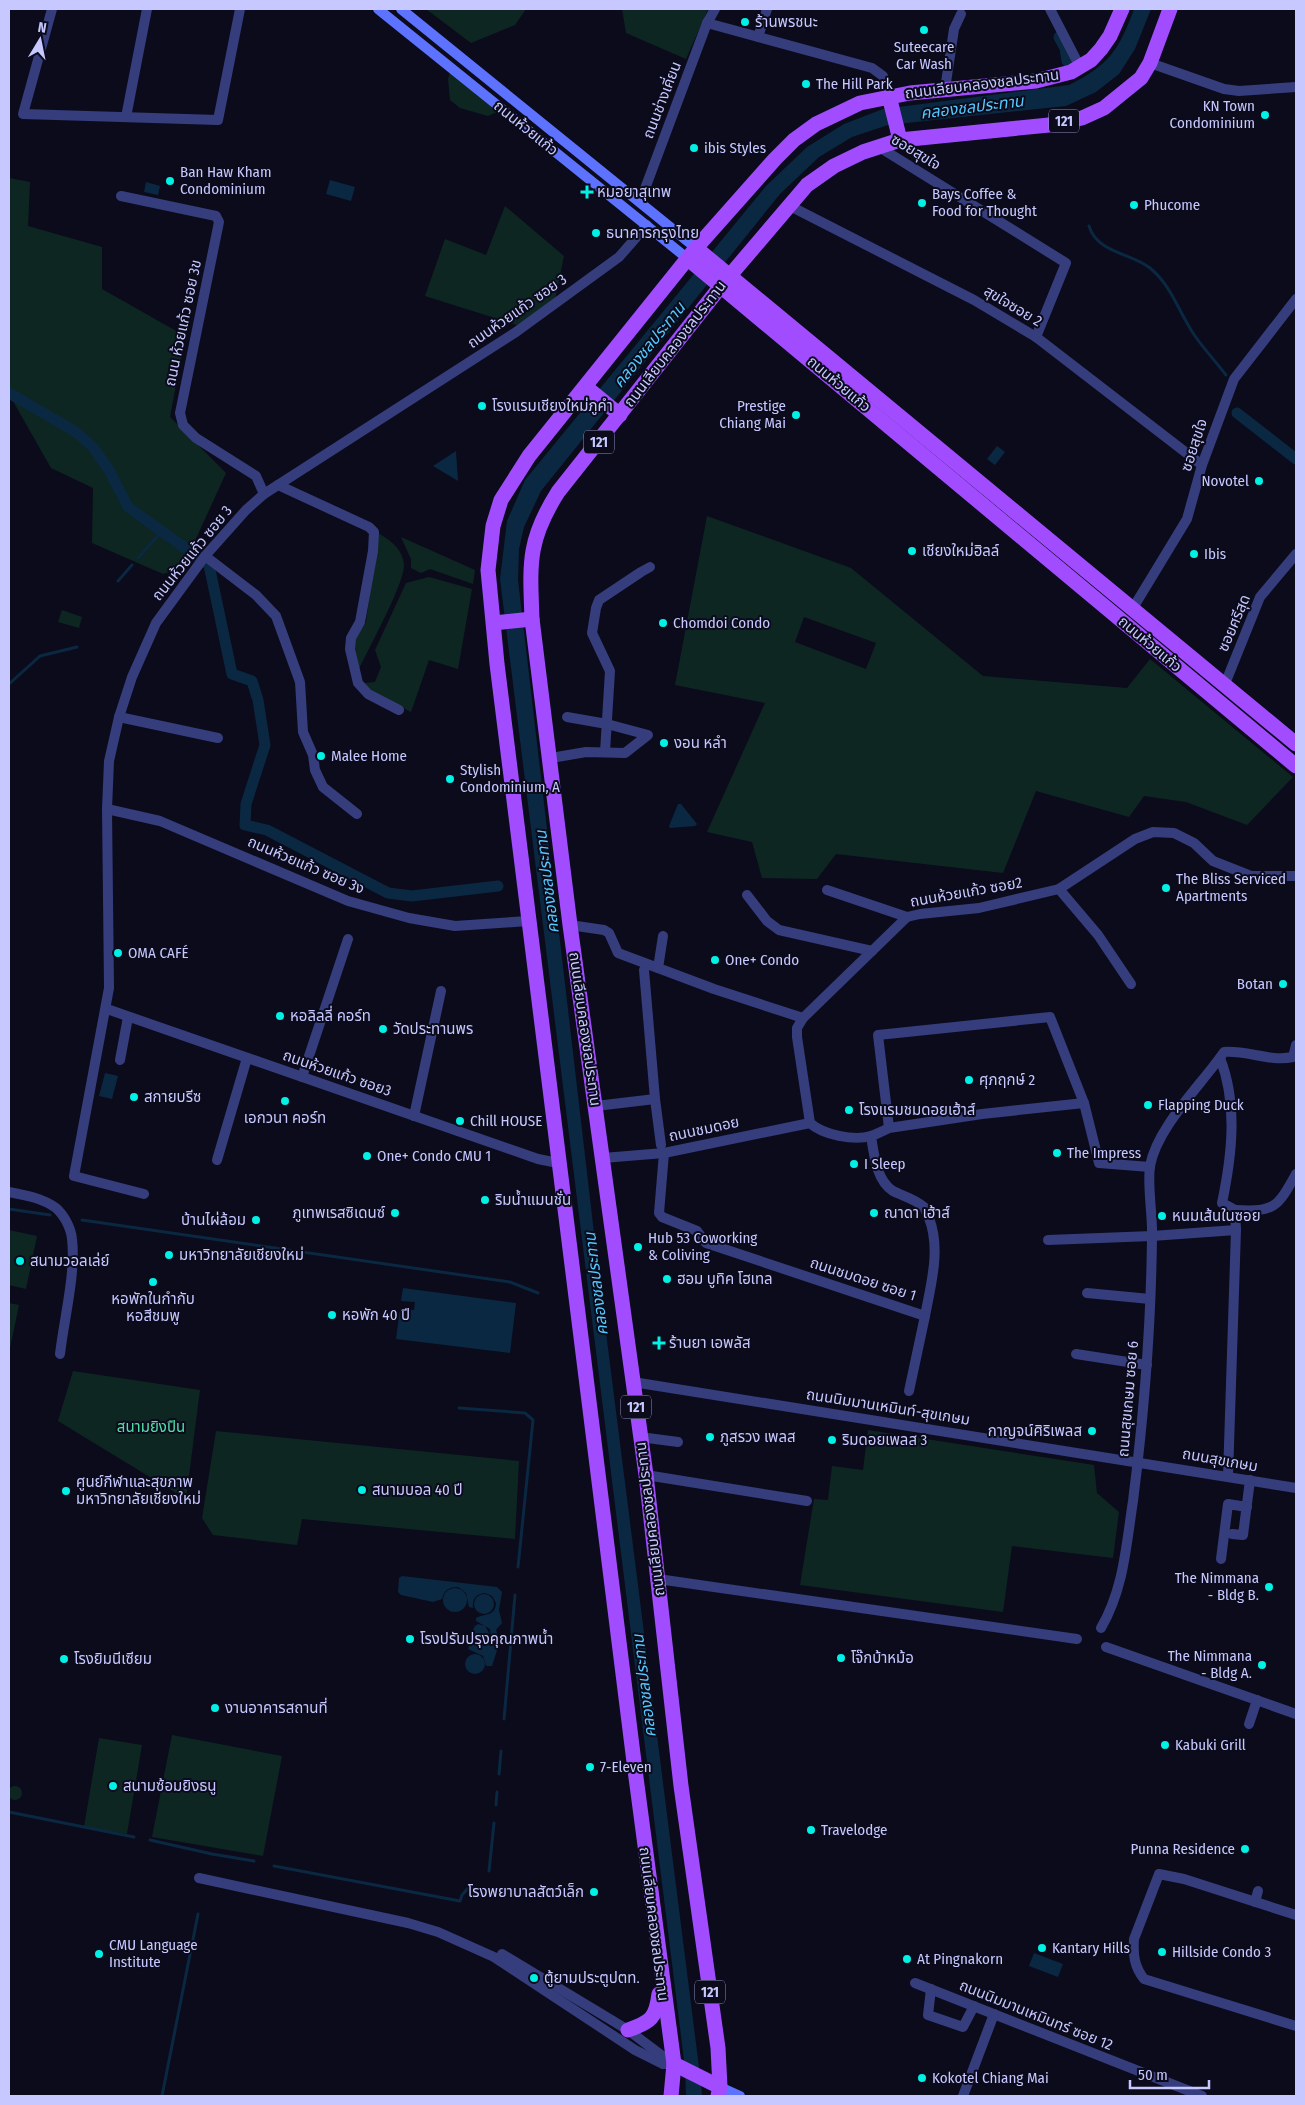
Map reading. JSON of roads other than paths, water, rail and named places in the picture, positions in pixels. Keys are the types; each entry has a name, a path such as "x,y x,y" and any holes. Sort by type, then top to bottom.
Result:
{"main road":[{"name":"ถนนห้วยแก้ว","path":"378,9 647,225 692,253"},
{"name":"ถนนห้วยแก้ว","path":"401,9 640,202 692,253 1296,766"},
{"name":"ถนนเลียบคลองชลประทาน","path":"715,2088 718,2048 681,1786 646,1475 570,926 551,758 529,620 530,575 536,532 544,514 558,492 616,412 788,205 808,185 834,166 900,140 1049,125 1082,118 1104,108 1125,93 1141,78 1150,63 1170,9"},
{"name":"ถนนเลียบคลองชลประทาน","path":"671,2096 676,2066 661,1976 558,1163 528,920 497,623 488,570 493,526 501,500 529,456 589,390 692,253 769,165 794,140 837,112 860,103 889,96 1054,78 1080,68 1101,49 1110,36 1118,10"},
{"path":"889,96 900,140"},
{"name":"ถนนห้วยแก้ว","path":"725,281 1133,608 1296,744"},
{"path":"589,390 616,412"},
{"path":"1123,621 1133,608"},
{"path":"497,623 529,620"},
{"path":"628,2030 654,2017 657,2009 661,1976"},
{"path":"676,2066 715,2088 740,2096"}],"street":[{"path":"52,9 23,114 218,120 240,9"},
{"path":"126,117 147,9"},
{"name":"ถนนช่างเคี่ยน","path":"640,202 707,23 715,9"},
{"path":"758,36 767,9"},
{"path":"1050,9 1080,68"},
{"path":"945,89 954,29 961,14"},
{"path":"707,23 872,68 883,76 889,96"},
{"path":"1150,63 1224,89 1239,91 1296,87"},
{"name":"ซอยสุขใจ","path":"879,147 1066,263 1036,337"},
{"name":"ถนน ห้วยแก้ว ซอย 3ข","path":"121,196 216,216 220,222 180,413 183,425 196,438 256,476 264,494"},
{"name":"สุขใจซอย 2","path":"788,205 974,300 1036,337 1202,466"},
{"name":"ถนนห้วยแก้ว ซอย 3","path":"144,1194 74,1176 107,1009 109,988 107,810 109,761 119,717 132,677 156,623 204,556 246,510 264,494 516,332 620,257 647,225"},
{"name":"ซอยสุขใจ","path":"1133,608 1187,519 1202,466 1234,379 1296,299"},
{"path":"278,485 369,527 374,532 373,551 360,622 351,638 350,649 358,683 368,694 399,710"},
{"name":"ซอยศรีสุด","path":"1225,684 1260,597 1296,554"},
{"path":"204,556 256,595 276,616 300,682 304,732 313,755 315,770 323,787 357,814"},
{"path":"605,752 610,671 592,633 596,608 599,600 650,568"},
{"path":"119,717 218,738"},
{"path":"551,758 570,754 625,753 648,735 607,724 568,717"},
{"name":"ถนนห้วยแก้ว ซอย 3ง","path":"107,810 160,821 348,901 409,918 455,926 528,920"},
{"name":"ถนนห้วยแก้ว ซอย2","path":"803,1018 908,917 978,908 1059,889 1135,838 1153,832 1174,833 1194,843 1212,860 1251,876 1296,876"},
{"path":"1059,889 1098,935 1131,984"},
{"path":"827,890 908,917"},
{"path":"747,894 767,922 778,930 872,951"},
{"path":"570,926 604,930 609,933 618,953 714,989 803,1018 797,1028 797,1037 810,1123 817,1130 833,1135 870,1136 889,1128 982,1114 1084,1103"},
{"path":"658,968 663,936"},
{"path":"302,1077 348,939"},
{"path":"644,970 655,1099 663,1149"},
{"path":"414,1116 441,991"},
{"name":"ถนนห้วยแก้ว ซอย3","path":"107,1009 538,1159 558,1163"},
{"path":"120,1060 128,1017"},
{"path":"889,1128 878,1035 1050,1017 1084,1103 1099,1163 1150,1166 1164,1132 1224,1052 1237,1051 1283,1059 1295,1057 1296,1045"},
{"path":"217,1160 247,1058"},
{"path":"1220,1058 1227,1076 1232,1123 1229,1168 1222,1203 1235,1210 1255,1210 1273,1207 1285,1196 1296,1174"},
{"path":"596,1106 655,1099"},
{"name":"ถนนชมดอย","path":"603,1158 810,1123"},
{"name":"ถนนชมดอย ซอย 1","path":"663,1149 659,1213 662,1217 697,1231 706,1243 925,1316 933,1276 936,1242 934,1230 925,1208 912,1199 892,1190 881,1180 870,1136"},
{"name":"ถนนสุขเกษม ซอย 6","path":"1101,1628 1112,1609 1123,1571 1138,1462 1147,1365 1150,1299 1152,1236 1150,1166"},
{"path":"9,1192 31,1196 57,1209 66,1221 72,1238 72,1262 60,1354"},
{"path":"1228,1476 1236,1230 1235,1210"},
{"path":"1048,1240 1152,1236 1236,1230"},
{"path":"1087,1293 1150,1299"},
{"path":"909,1391 925,1316"},
{"path":"1076,1354 1147,1365"},
{"name":"ถนนนิมมานเหมินท์-สุขเกษม","path":"633,1382 1138,1462"},
{"path":"640,1437 678,1442"},
{"name":"ถนนสุขเกษม","path":"1138,1462 1296,1488"},
{"path":"646,1475 807,1501"},
{"path":"1232,1534 1242,1535 1250,1480"},
{"path":"1221,1559 1228,1504 1246,1506"},
{"path":"658,1579 1077,1639"},
{"path":"1106,1647 1296,1714"},
{"path":"1249,1724 1256,1700"},
{"path":"1296,1915 1184,1879 1159,1874 1134,1939 1133,1959 1138,1972 1144,1979 1296,2026"},
{"path":"209,1877 412,1921 496,1950 628,2030 676,2066 663,2064 635,2050 494,1956 438,1932 398,1921 200,1878 209,1877"},
{"path":"1255,1902 1258,1891"},
{"name":"ถนนนิมมานเหมินทร์ ซอย 12","path":"915,1983 1202,2096"},
{"path":"931,1989 928,2015 963,2027 974,2006"},
{"path":"963,2096 994,2014"}],"water":[{"name":"คลองชลประทาน","path":"1134,9 1151,9 1135,49 1119,74 1096,92 1066,106 888,125 852,137 819,157 780,194 541,491 524,527 519,549 518,580 601,1293 701,2083 702,2096 686,2096 685,2068 500,579 507,521 525,480 766,186 807,147 844,124 883,109 1069,85 1083,78 1111,55 1123,35"},
{"path":"330,180 355,187 351,201 326,194"},
{"path":"146,182 160,186 158,195 144,192"},
{"path":"997,446 1005,452 995,465 987,459"},
{"path":"456,451 458,481 433,466"},
{"path":"678,804 681,804 697,824 695,826 670,828 669,826"},
{"path":"105,1073 118,1076 112,1099 99,1096"},
{"path":"403,1288 516,1303 510,1353 396,1339 400,1309 414,1310 415,1302 401,1301"},
{"path":"402,1576 497,1587 502,1592 499,1610 502,1623 496,1630 501,1638 492,1666 486,1666 483,1656 468,1649 469,1646 478,1643 470,1636 475,1626 478,1624 484,1626 476,1621 476,1618 494,1611 496,1603 492,1596 485,1593 477,1596 474,1600 473,1608 469,1607 466,1593 458,1587 447,1590 442,1599 433,1602 401,1595 398,1592 399,1578","holes":["485,1626 490,1629 491,1638 484,1644 480,1644 486,1641 489,1633"]},
{"path":"455,1588 463,1592 467,1600 463,1608 455,1612 447,1608 443,1600 447,1592"},
{"path":"480,1594 488,1594 494,1600 494,1608 488,1614 480,1614 474,1608 474,1600"},
{"path":"475,1654 482,1657 485,1664 482,1671 475,1674 468,1671 465,1664 468,1657"},
{"path":"1034,1953 1063,1964 1058,1977 1029,1966"}],"waterway":[{"path":"1059,37 1065,48 1067,61"},
{"path":"1089,226 1099,242 1115,252 1142,263 1158,275 1170,291 1195,336 1226,375"},
{"path":"9,393 76,432 93,447 109,470 128,507 209,565 232,674 252,681 258,700 265,745 246,804 245,825 267,830 388,893 412,896 498,886"},
{"path":"1237,413 1296,459"},
{"path":"138,558 161,532"},
{"path":"118,581 132,565"},
{"path":"9,684 40,656 77,647"},
{"path":"9,1209 50,1215"},
{"path":"82,1220 510,1282 538,1293"},
{"path":"459,1408 525,1413 533,1420 518,1567"},
{"path":"504,1719 515,1595"},
{"path":"499,1774 501,1751"},
{"path":"496,1805 497,1792"},
{"path":"9,1812 134,1837"},
{"path":"489,1871 494,1823"},
{"path":"150,1840 254,1861"},
{"path":"274,1866 460,1901 462,1895 471,1885"},
{"path":"162,2096 198,1914"}],"place":[{"name":"ร้านพรชนะ","path":"745,22"},
{"name":"Suteecare Car Wash","path":"924,30"},
{"name":"The Hill Park","path":"806,84"},
{"name":"KN Town Condominium","path":"1265,115"},
{"name":"ibis Styles","path":"694,148"},
{"name":"Ban Haw Kham Condominium","path":"170,181"},
{"name":"หมอยาสุเทพ","path":"587,192"},
{"name":"Bays Coffee & Food for Thought","path":"922,203"},
{"name":"Phucome","path":"1134,205"},
{"name":"ธนาคารกรุงไทย","path":"596,233"},
{"name":"โรงแรมเชียงใหม่ภูคำ","path":"482,406"},
{"name":"Prestige Chiang Mai","path":"796,415"},
{"name":"Novotel","path":"1259,481"},
{"name":"เชียงใหม่ฮิลล์","path":"912,551"},
{"name":"Ibis","path":"1194,554"},
{"name":"Chomdoi Condo","path":"663,623"},
{"name":"งอน หลำ","path":"664,743"},
{"name":"Malee Home","path":"321,756"},
{"name":"Stylish Condominium, A","path":"450,779"},
{"name":"The Bliss Serviced Apartments","path":"1166,888"},
{"name":"OMA CAFÉ","path":"118,953"},
{"name":"One+ Condo","path":"715,960"},
{"name":"Botan","path":"1283,984"},
{"name":"หอลิลลี่ คอร์ท","path":"280,1016"},
{"name":"วัดประทานพร","path":"383,1029"},
{"name":"ศุภฤกษ์ 2","path":"969,1080"},
{"name":"สกายบรีซ","path":"134,1097"},
{"name":"เอกวนา คอร์ท","path":"285,1101"},
{"name":"Flapping Duck","path":"1148,1105"},
{"name":"โรงแรมชมดอยเฮ้าส์","path":"849,1110"},
{"name":"Chill HOUSE","path":"460,1121"},
{"name":"The Impress","path":"1057,1153"},
{"name":"One+ Condo CMU 1","path":"367,1156"},
{"name":"I Sleep","path":"854,1164"},
{"name":"ริมน้ำแมนชั่น","path":"485,1200"},
{"name":"ภูเทพเรสซิเดนซ์","path":"395,1213"},
{"name":"ณาดา เฮ้าส์","path":"874,1213"},
{"name":"หนมเส้นในซอย","path":"1162,1216"},
{"name":"บ้านไผ่ล้อม","path":"256,1220"},
{"name":"Hub 53 Coworking & Coliving","path":"638,1247"},
{"name":"มหาวิทยาลัยเชียงใหม่","path":"169,1255"},
{"name":"สนามวอลเล่ย์","path":"20,1261"},
{"name":"ฮอม บูทิค โฮเทล","path":"667,1279"},
{"name":"หอพักในกำกับ หอสีชมพู","path":"153,1282"},
{"name":"หอพัก 40 ปี","path":"332,1315"},
{"name":"ร้านยา เอพลัส","path":"659,1343"},
{"name":"กาญจน์ศิริเพลส","path":"1092,1431"},
{"name":"ภูสรวง เพลส","path":"710,1437"},
{"name":"ริมดอยเพลส 3","path":"832,1440"},
{"name":"สนามบอล 40 ปี","path":"362,1490"},
{"name":"ศูนย์กีฬาและสุขภาพ มหาวิทยาลัยเชียงใหม่","path":"66,1491"},
{"name":"The Nimmana - Bldg B.","path":"1269,1587"},
{"name":"โรงปรับปรุงคุณภาพน้ำ","path":"410,1639"},
{"name":"โจ๊กบ้าหม้อ","path":"841,1658"},
{"name":"โรงยิมนีเซียม","path":"64,1659"},
{"name":"The Nimmana - Bldg A.","path":"1262,1665"},
{"name":"งานอาคารสถานที่","path":"215,1708"},
{"name":"Kabuki Grill","path":"1165,1745"},
{"name":"7-Eleven","path":"590,1767"},
{"name":"สนามซ้อมยิงธนู","path":"113,1786"},
{"name":"Travelodge","path":"811,1830"},
{"name":"Punna Residence","path":"1245,1849"},
{"name":"โรงพยาบาลสัตว์เล็ก","path":"594,1892"},
{"name":"Kantary Hills","path":"1042,1948"},
{"name":"Hillside Condo 3","path":"1162,1952"},
{"name":"CMU Language Institute","path":"99,1954"},
{"name":"At Pingnakorn","path":"907,1959"},
{"name":"ตู้ยามประตูปตท.","path":"534,1978"},
{"name":"Kokotel Chiang Mai","path":"922,2078"}],"park label":[{"name":"สนามยิงปืน","path":"151,1427"}]}
